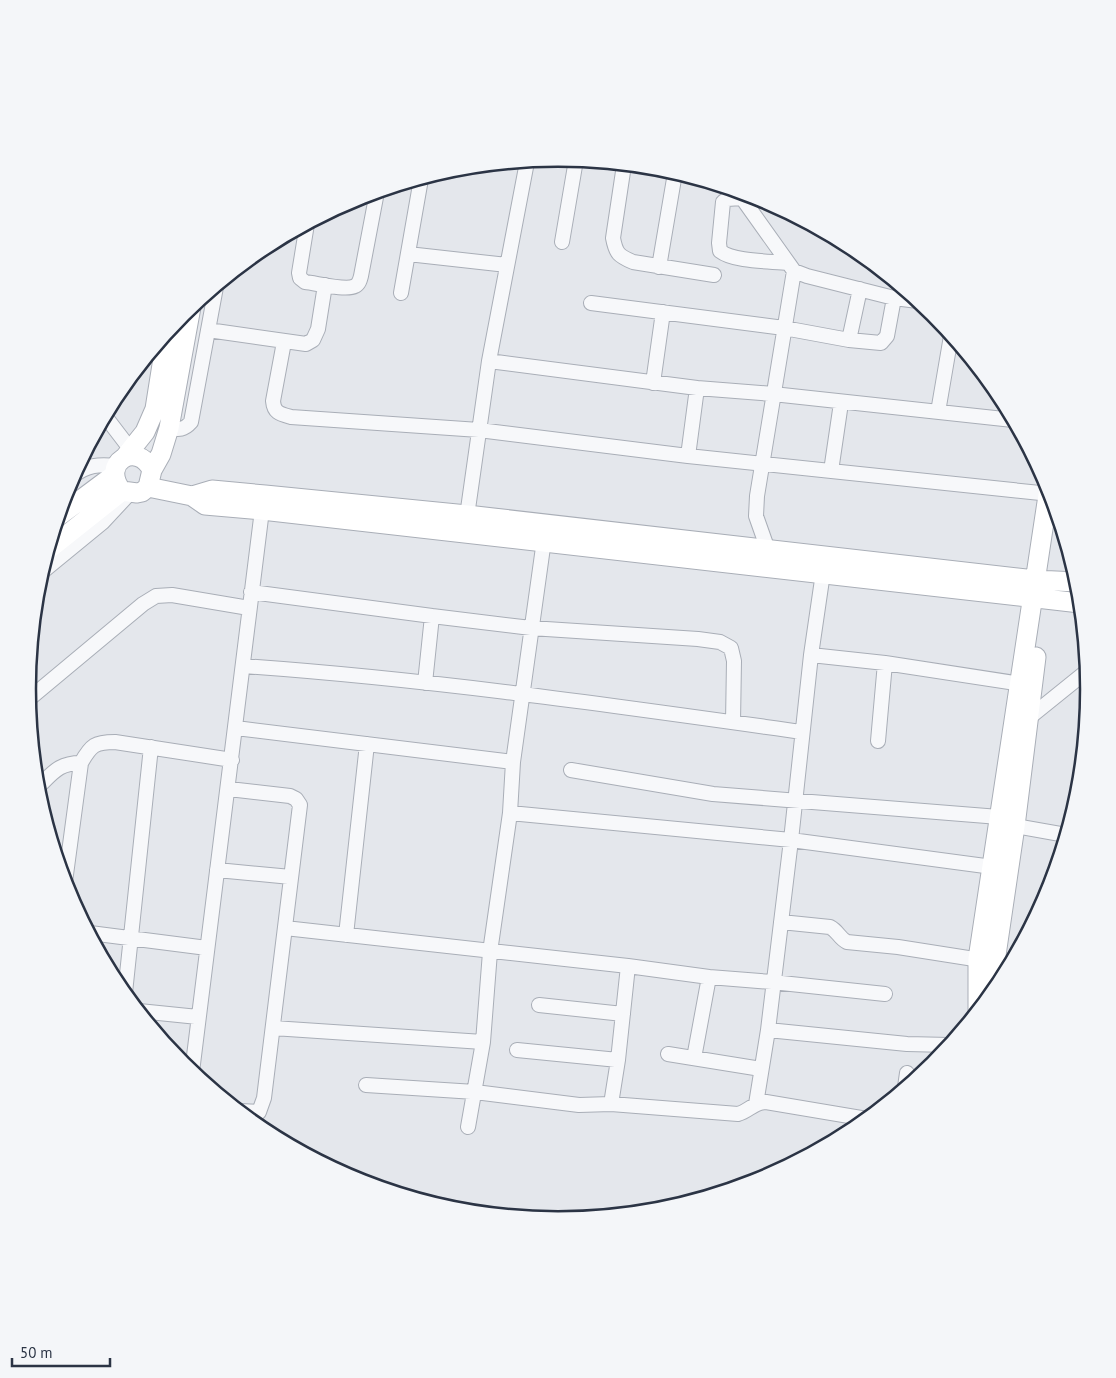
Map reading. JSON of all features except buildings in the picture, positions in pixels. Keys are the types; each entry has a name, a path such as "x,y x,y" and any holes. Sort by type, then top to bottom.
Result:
{"street":[{"path":"562,242 575,167"},
{"path":"466,524 489,361 526,168"},
{"path":"623,172 613,238 615,249 621,257 633,262 714,275"},
{"path":"659,266 674,180"},
{"path":"401,293 420,186"},
{"path":"732,197 727,198 723,202 719,243 720,251 726,255 791,267 807,276 905,299"},
{"path":"306,232 299,273 300,278 305,282 351,287 359,282 375,201"},
{"path":"748,203 791,267 784,328 762,464 756,516 768,550"},
{"path":"408,254 507,265"},
{"path":"208,330 306,344 314,340 318,330 325,285"},
{"path":"849,340 860,289"},
{"path":"170,428 179,430 186,427 190,422 214,297"},
{"path":"591,303 784,328 849,340 881,343 887,336 894,298"},
{"path":"653,383 662,312"},
{"path":"108,425 123,472 142,492 154,470 170,428 189,320"},
{"path":"284,342 273,401 274,408 279,414 291,417 479,430 688,456 1041,491"},
{"path":"938,412 950,345"},
{"path":"59,539 123,472 145,432 156,409 162,349"},
{"path":"489,361 697,388 773,394 841,403 1004,419"},
{"path":"688,456 697,388"},
{"path":"831,471 841,403"},
{"path":"52,564 103,522 123,472 132,455 145,459 154,470 185,495 205,505 263,502 824,565 1069,582"},
{"path":"85,468 95,465 123,472"},
{"path":"154,470 163,468 166,477 185,495"},
{"path":"68,510 123,472"},
{"path":"193,1062 229,789 263,502"},
{"path":"1007,822 1012,731 1026,684 1038,600 1047,509"},
{"path":"1040,581 1054,527"},
{"path":"544,533 768,550 824,565 1038,600 1072,602"},
{"path":"468,1127 483,1042 490,952 510,813 513,762 544,533"},
{"path":"756,1104 768,1030 811,655 824,565"},
{"path":"251,592 531,628 720,642 731,648 734,661 734,722"},
{"path":"36,693 143,604 156,596 172,595 249,608"},
{"path":"425,683 432,616"},
{"path":"811,655 886,663 1026,684"},
{"path":"878,741 886,663"},
{"path":"243,666 303,670 522,694 802,732"},
{"path":"1012,731 1080,677"},
{"path":"981,995 1007,822 1028,718 1026,684"},
{"path":"236,728 513,762"},
{"path":"67,866 81,763 88,750 99,742 115,742 232,760"},
{"path":"346,935 367,744"},
{"path":"126,982 151,747"},
{"path":"45,781 60,767 69,763 81,763"},
{"path":"571,770 713,794 794,800 1007,822 1059,833"},
{"path":"229,789 290,796 296,799 300,805 266,1085 262,1108 258,1112 252,1112"},
{"path":"510,813 791,840 1000,868"},
{"path":"217,870 291,876"},
{"path":"781,922 830,927 835,930 841,940 847,942 898,947 987,961"},
{"path":"285,928 628,966 708,977 885,994"},
{"path":"97,934 207,948"},
{"path":"987,961 992,980"},
{"path":"611,1104 618,1060 628,966"},
{"path":"694,1058 708,977"},
{"path":"539,1005 623,1014"},
{"path":"148,1012 198,1017"},
{"path":"273,1028 483,1042"},
{"path":"768,1030 907,1044 939,1045"},
{"path":"518,1050 618,1060"},
{"path":"668,1054 761,1069"},
{"path":"366,1085 475,1092 579,1105 611,1104 738,1114 745,1112 756,1104 766,1102 856,1117"}]}
